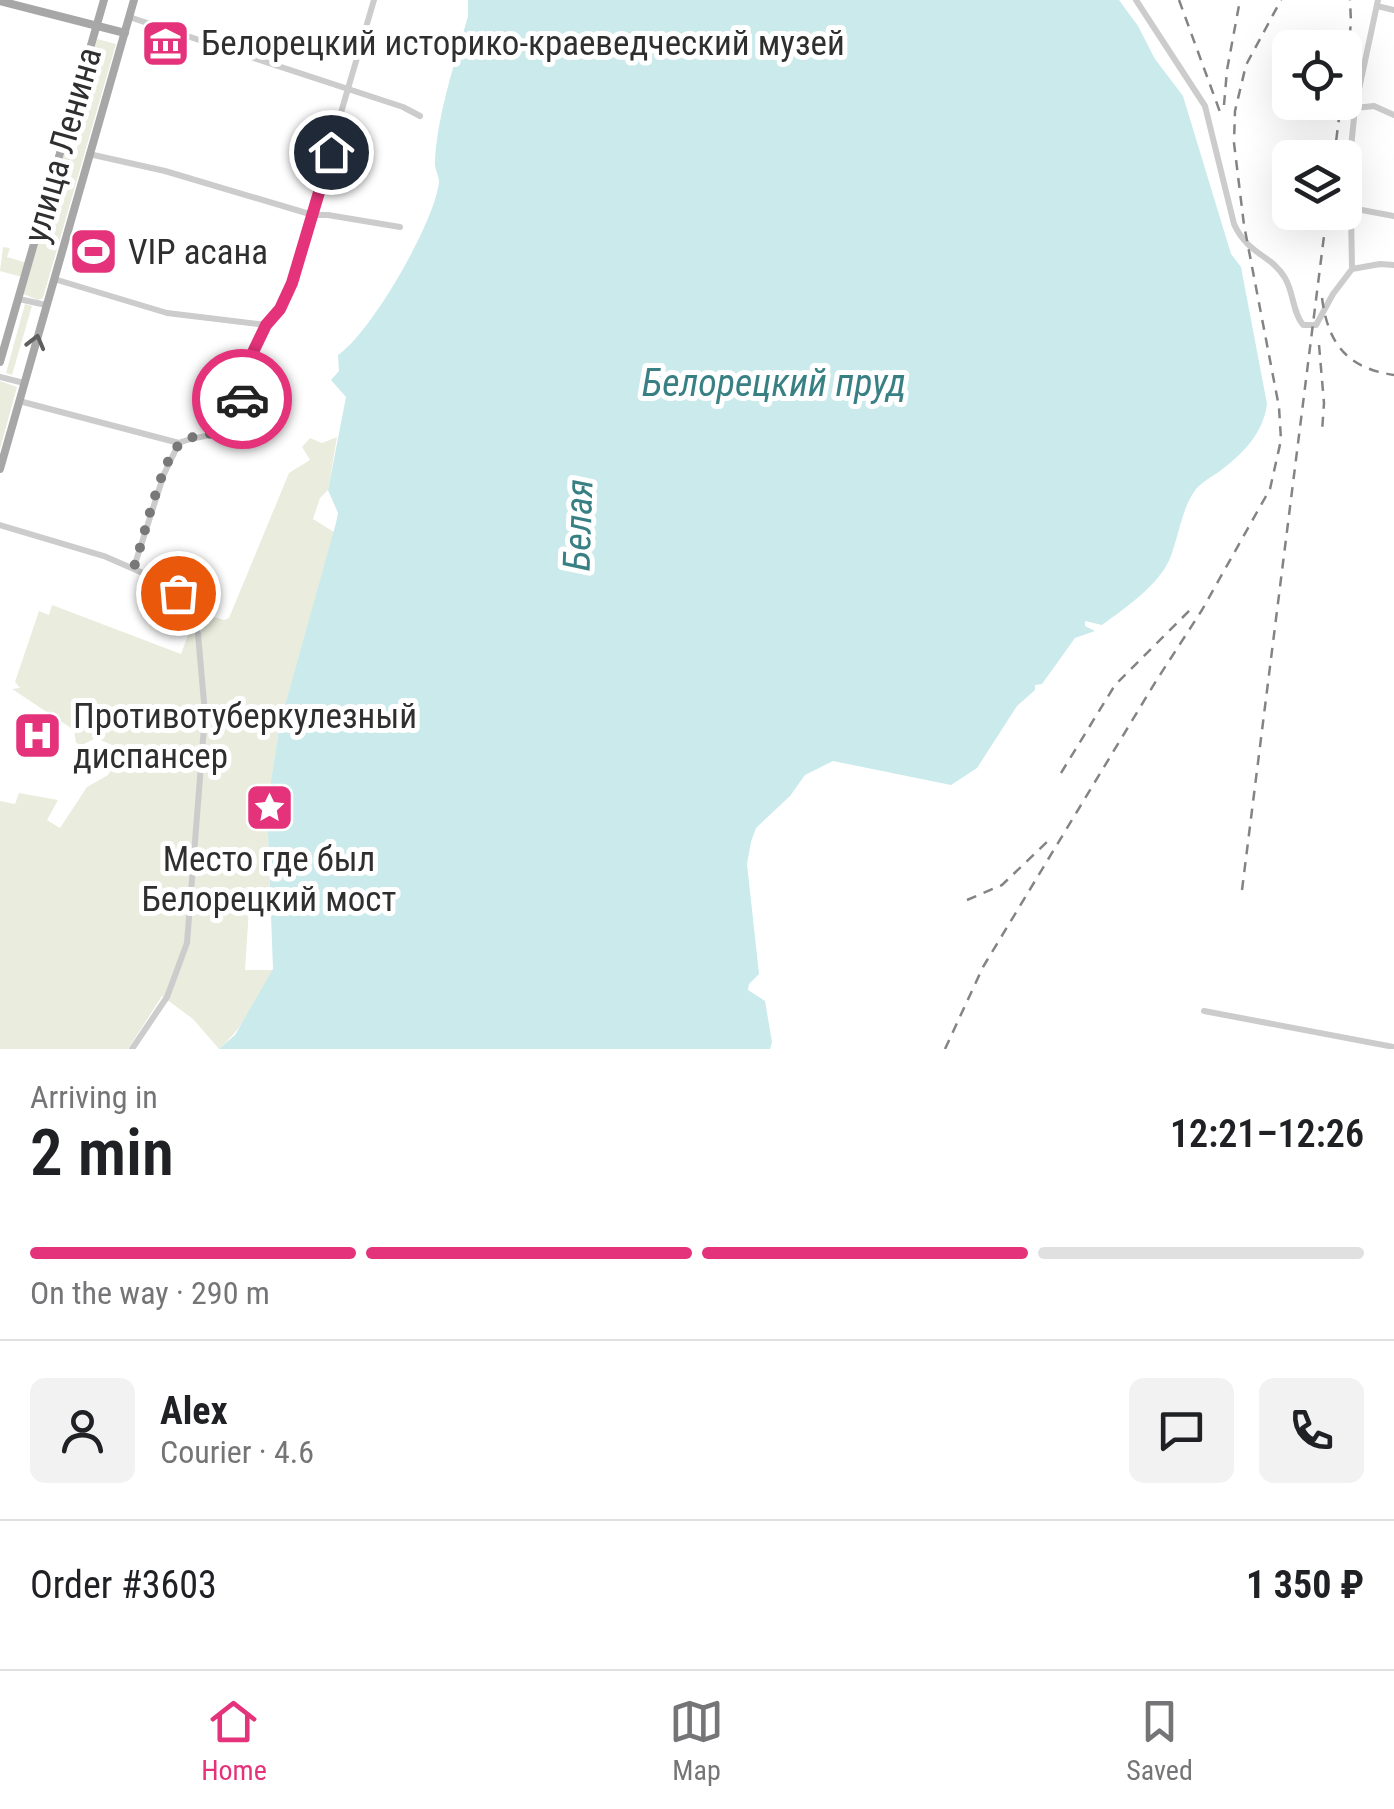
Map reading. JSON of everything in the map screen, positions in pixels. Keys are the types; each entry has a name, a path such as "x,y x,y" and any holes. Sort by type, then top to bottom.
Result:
{"main road":[{"name":"улица Ленина","path":"0,362 104,0"},
{"name":"улица Ленина","path":"0,469 134,0"},
{"path":"0,2 125,33"}],"street":[{"path":"134,567 164,474 179,444 194,436 216,434 232,421 245,393 254,350 292,283 374,0"},
{"path":"1136,0 1205,106 1234,224 1243,243 1284,276 1296,317 1303,325 1316,325 1330,297 1352,269 1352,230"},
{"path":"1362,76 1378,3 1394,10"},
{"path":"129,17 404,106 420,116"},
{"path":"1362,107 1374,106 1394,115"},
{"path":"89,154 313,215 400,227"},
{"path":"1362,210 1394,216"},
{"path":"1352,269 1394,265"},
{"path":"53,279 167,313 266,325"},
{"path":"19,299 46,306"},
{"path":"0,377 24,384"},
{"path":"19,401 179,444"},
{"path":"0,525 60,541 134,567 168,584 185,602 196,626 206,714 190,910 181,965 167,998 132,1049"},
{"path":"1204,1010 1392,1048 1394,1036"}],"shaded area":[{"path":"97,39 116,44 43,298 38,300 23,294 64,153 75,155 80,137 70,134"},
{"path":"3,247 10,248 7,257 27,263 22,277 0,271"},
{"path":"25,304 32,306 12,375 6,373"},
{"path":"0,381 17,387 0,449"},
{"path":"337,437 328,490 320,498 313,519 334,532 280,723 267,806 270,891 250,893 245,970 273,970 243,1022 219,1049 193,1019 162,996 128,1049 0,1049 0,801 15,804 19,793 58,800 47,820 60,828 87,787 108,775 121,749 96,738 82,745 76,743 74,730 12,689 20,688 15,682 39,611 49,615 52,605 181,654 191,627 211,616 229,618 289,473 310,460 302,447 310,438 322,443"}],"water":[{"name":"Белорецкий пруд","path":"468,0 1119,0 1183,96 1231,254 1241,267 1267,404 1265,414 1244,450 1190,498 1169,560 1159,576 1102,625 1085,621 1085,626 1095,631 1075,638 1042,684 1035,685 1035,690 1017,706 977,768 951,785 833,761 805,775 790,796 756,828 747,864 759,974 748,990 765,1001 770,1049 219,1049 235,1035 273,969 267,806 280,723 338,513 328,490 346,397 331,380 339,371 338,355 352,343 383,301 414,249 435,200 440,124 468,16"}],"railway":[{"path":"1179,0 1220,112"},
{"path":"1224,105 1240,0"},
{"path":"945,1049 983,967 1202,610 1270,489 1281,440 1279,407 1244,225 1234,143 1235,111 1246,65 1281,0"},
{"path":"1350,0 1350,30"},
{"path":"1336,140 1339,120"},
{"path":"1242,890 1325,230"},
{"path":"1322,298 1329,328 1343,351 1364,366 1394,375"},
{"path":"1319,345 1322,432"},
{"path":"1061,773 1115,685 1190,610"},
{"path":"967,900 1002,885 1048,841"}],"way so far":[{"path":"178,593 134,567 162,480 179,444 194,436 216,434 232,421 242,399"}],"place":[{"name":"Белорецкий историко-краеведческий музей","path":"166,43"},
{"name":"VIP асана","path":"93,252"},
{"name":"Противотуберкулезный диспансер","path":"38,736"},
{"name":"Место где был Белорецкий мост","path":"269,807"}],"route":[{"path":"242,399 254,350 292,283 331,152"}],"water label":[{"name":"Белая","path":"578,525"}]}
